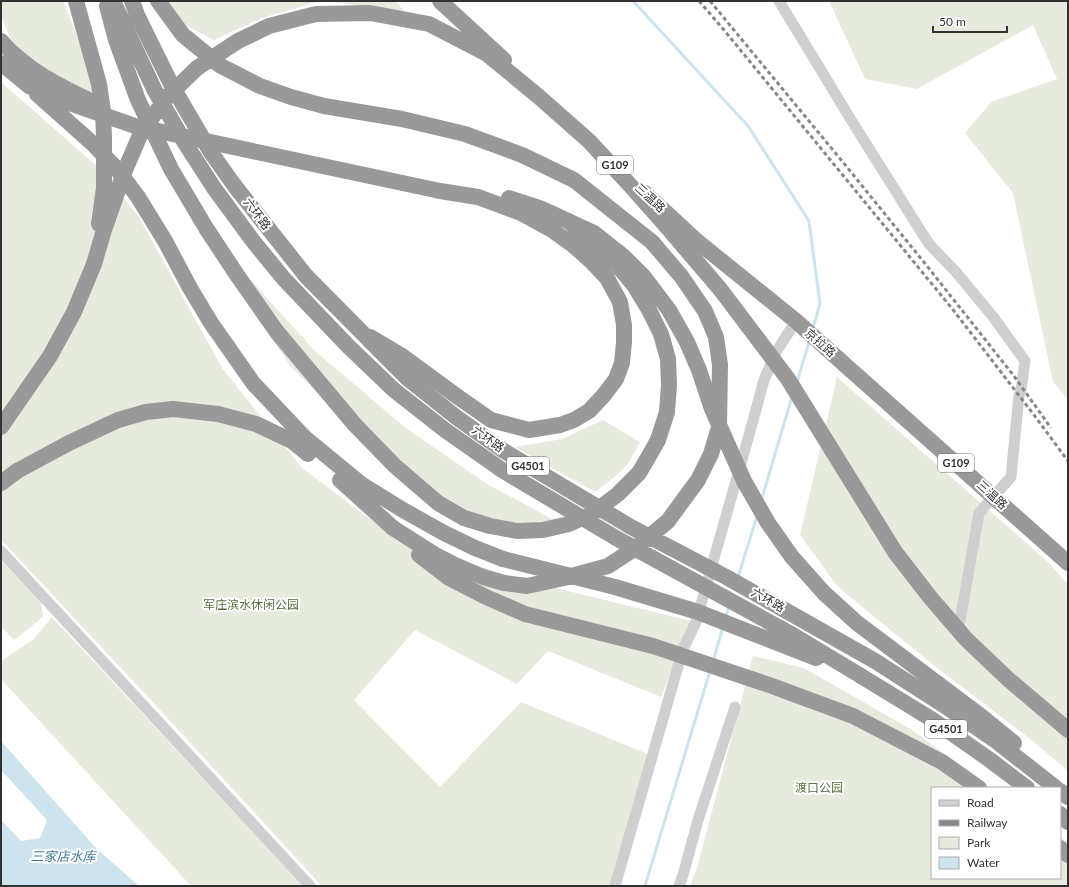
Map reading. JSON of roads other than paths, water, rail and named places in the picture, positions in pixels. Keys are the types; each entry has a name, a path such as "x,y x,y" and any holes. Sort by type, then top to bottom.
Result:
{"highway":[{"path":"76,1 99,84 103,118 104,188 94,264"},
{"path":"105,1 116,40 136,94 171,169 206,228 277,332 355,425 416,485 438,503 464,518 490,526 517,531 543,530 569,524 593,513 618,494 639,473 658,440 667,412 669,385 668,359 661,334 648,308 634,285 618,266 601,249 568,221"},
{"name":"六环路","path":"113,1 154,89 185,143 214,188 253,241 284,279 348,346 394,390 445,430 502,470 616,538 793,635 861,676 933,720 1026,787"},
{"name":"六环路","path":"132,1 137,15 171,84 210,151 234,185 306,276 407,378 456,418 504,451 631,527 728,578 875,661 996,741 1056,787"},
{"path":"158,1 183,35 221,66 260,86 291,97 324,106 402,119 465,134 522,156 574,180 652,242 681,276 705,311 716,337 720,365 719,427 710,454 698,480 668,521 637,547 608,566 564,578 526,586 504,583 483,577 453,564 437,556 393,528"},
{"name":"三温路","path":"440,1 681,227 796,322"},
{"path":"1,427 50,356 74,312 94,264 125,170 142,133 168,96 197,68 238,41 269,26 316,14 370,13 429,24 487,54 538,96 589,141 668,227 720,289 788,379 895,552 929,596 966,639 1008,680 1068,730"},
{"path":"1,41 22,62 50,80 76,94 106,107 166,125 480,189 522,207 572,245 591,261 607,278 620,302 624,325 624,342 622,363 616,379 589,411 574,420 560,425 529,430 491,420 402,356 360,331"},
{"path":"1,63 29,86 92,143 117,169 150,216 211,324 253,383 305,438 361,484 444,533 475,548 503,559 615,587 698,612 861,676"},
{"path":"29,86 72,104 135,126 522,207 540,208 594,233 623,256 644,277 669,310 687,342 699,370 712,409 744,481 768,523 792,557 824,593 857,623 982,716 1012,742 1057,787"},
{"name":"京拉路","path":"796,322 844,364"},
{"name":"三温路","path":"844,364 1068,563"},
{"path":"1,483 17,471 69,443 118,420 146,412 173,409 218,414 256,424 292,441 330,471 393,528 419,555 449,578 486,597 525,614 653,646 772,686 853,716 942,762 978,787"}],"street":[{"path":"779,1 929,244 956,272 994,318 1026,361 1020,396 1012,477 979,512 960,621"},
{"path":"616,886 683,649 696,622 764,380 776,352 796,322"},
{"path":"1,551 310,886"},
{"path":"679,886 698,820 735,707"}],"water":[{"name":"三家店水库","path":"1,741 96,848 139,886 1,886 1,820 21,841 40,838 47,820 1,770"}],"waterway":[{"path":"633,1 748,126 809,221 820,304 813,328"},
{"path":"797,382 810,339"},
{"path":"761,501 792,397"},
{"path":"738,577 757,516"},
{"path":"726,617 729,606"},
{"path":"713,661 723,627"},
{"path":"645,886 710,671"}],"railway":[{"path":"699,1 954,311 1068,461"},
{"path":"710,1 927,266 1014,376 1051,428"}],"park label":[{"name":"军庄滨水休闲公园","path":"251,605"},
{"name":"渡口公园","path":"819,788"}]}
